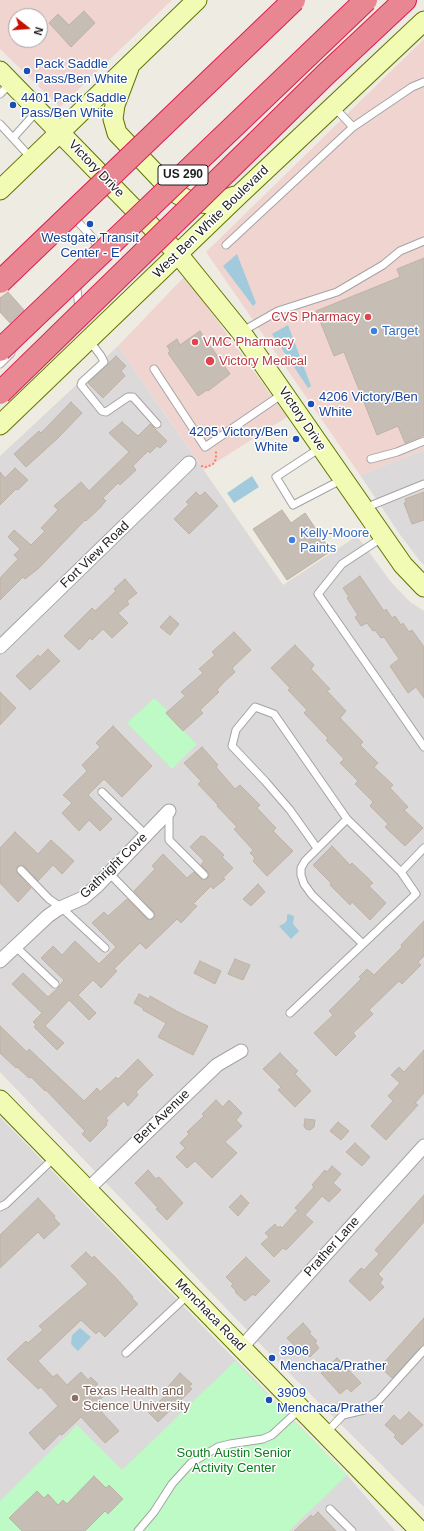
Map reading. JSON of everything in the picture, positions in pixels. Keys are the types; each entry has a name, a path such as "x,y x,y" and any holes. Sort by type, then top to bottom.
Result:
{"highway":[{"path":"0,282 294,0"},
{"name":"US 290","path":"8,349 366,0"},
{"path":"0,393 325,75 405,0"}],"main road":[{"path":"1,186 32,159 197,0"},
{"name":"West Ben White Boulevard","path":"0,426 83,338 178,254 424,21"},
{"path":"131,63 115,105 113,119 117,133 172,191 191,202 211,204 239,195"},
{"name":"Victory Drive","path":"4,82 39,110 178,254 241,332 402,565 424,587"},
{"name":"Menchaca Road","path":"0,1100 420,1531"}],"street":[{"name":"Fort View Road","path":"0,647 189,463"},
{"name":"Gathright Cove","path":"0,961 48,916 83,898 169,811"},
{"name":"Bert Avenue","path":"88,1189 217,1065 241,1051"},
{"name":"Prather Lane","path":"241,1348 424,1146"}],"lane":[{"path":"226,245 353,127 412,87 424,82"},
{"path":"333,106 353,127"},
{"path":"13,138 39,110"},
{"path":"0,124 32,159"},
{"path":"59,215 72,218 78,222 92,237 98,246 101,257 100,264"},
{"path":"241,332 278,311 337,292 383,265 400,251 424,241"},
{"path":"84,283 75,291 83,338 101,356 104,362 82,382 81,385 102,411 106,412 128,397 133,397 157,424"},
{"path":"0,364 8,349"},
{"path":"154,369 205,447 284,393"},
{"path":"371,459 397,452 424,441"},
{"path":"321,447 276,477 293,505 343,479"},
{"path":"363,509 424,484"},
{"path":"383,537 342,564 318,594 424,747"},
{"path":"290,1012 416,894 401,872 347,819 274,714 255,707 236,730 232,746 290,810 317,848"},
{"path":"102,792 146,835"},
{"path":"169,811 169,840 204,875"},
{"path":"347,819 305,861 301,868 300,875 304,884 312,895 363,944"},
{"path":"401,872 424,848"},
{"path":"21,870 50,899 62,908 104,948"},
{"path":"109,873 150,915"},
{"path":"16,946 55,984"},
{"path":"0,1206 6,1204 55,1156"},
{"path":"126,1352 189,1294"},
{"path":"325,1434 344,1415 364,1410 378,1401 424,1350"},
{"path":"138,1531 154,1512 172,1484 191,1463 218,1447 263,1439 272,1435 300,1408"},
{"path":"330,1509 352,1531"}],"path":[{"path":"189,463 199,466 213,464 217,455 215,441"}],"shaded area":[{"path":"0,0 172,0 60,107 0,49"},
{"path":"424,39 424,450 360,475 206,252"},
{"path":"185,276 287,417 204,470 118,346"},
{"path":"118,346 283,585 357,536 391,582 410,602 424,611 424,1507 267,1351 0,1072 0,456"},
{"path":"424,450 424,565 401,536 360,475"},
{"path":"0,1117 347,1475 395,1531 0,1531"}],"green space":[{"path":"154,698 167,710 165,713 197,744 172,769 127,723"},
{"name":"South Austin Senior Activity Center","path":"235,1361 347,1475 289,1531 0,1531 0,1501 77,1425 122,1470"}],"water":[{"path":"237,254 256,303 253,306 223,266"},
{"path":"288,325 311,386 308,388 272,334"},
{"path":"252,476 259,487 234,503 227,493"},
{"path":"289,914 294,916 293,924 299,931 291,939 279,926 285,923 287,920 287,915"},
{"path":"80,1328 91,1337 78,1351 71,1344 72,1335"}],"building":[{"path":"84,11 95,23 71,47 49,23 58,14 69,25"},
{"name":"Target","path":"424,258 424,435 405,443 398,426 377,435 344,352 334,356 316,311 400,277 397,269"},
{"path":"8,292 24,310 10,323 0,312 0,298"},
{"path":"200,331 230,374 208,391 207,390 198,396 168,353 170,351 167,346 177,339 180,345"},
{"path":"116,356 126,366 121,371 125,376 103,398 88,383"},
{"path":"71,402 82,413 58,438 26,467 14,454 39,431 41,433"},
{"path":"122,422 138,436 150,424 167,441 160,448 157,446 150,453 148,451 133,466 136,470 120,485 118,483 103,498 106,501 102,506 86,521 85,520 39,568 25,579 23,577 0,600 0,578 18,559 14,555 20,549 8,537 14,530 31,545 45,531 41,528 58,510 54,506 81,482 89,491 129,452 109,433"},
{"path":"15,468 28,480 18,490 16,489 0,505 0,472 5,478"},
{"path":"196,492 200,496 205,492 218,506 189,534 174,519 189,504 186,502"},
{"path":"424,492 424,520 412,524 404,503 406,502 405,499"},
{"name":"Kelly-Moore Paints","path":"282,510 291,523 305,513 331,551 287,580 253,529"},
{"path":"360,576 384,611 386,609 392,618 395,616 401,625 403,623 409,632 412,630 424,647 424,698 416,687 408,693 390,666 399,659 384,637 381,638 367,623 361,626 355,617 358,615 347,598 349,597 343,588"},
{"path":"125,579 137,593 127,601 129,604 118,613 128,623 112,638 103,629 92,640 90,638 79,650 64,636 92,608 95,611 116,591 114,589"},
{"path":"170,616 179,624 170,635 160,627"},
{"path":"234,632 251,650 232,668 235,672 217,690 219,692 200,710 203,713 183,731 166,713 185,696 181,692 203,673 199,669 215,655 212,652"},
{"path":"295,645 314,665 311,669 330,689 327,691 346,711 340,718 363,742 360,745 378,763 374,767 393,785 390,788 408,807 404,810 423,828 405,846 385,827 388,824 370,806 373,802 355,784 358,781 340,763 344,759 326,740 328,738 304,713 307,710 288,690 290,688 271,668"},
{"path":"48,649 60,661 30,690 16,676 38,655 40,657"},
{"path":"0,692 16,708 0,725"},
{"path":"113,726 152,766 122,797 104,779 88,795 112,819 100,831 89,820 79,831 62,813 72,803 63,795 87,771 82,765 100,747 96,743"},
{"path":"202,747 218,765 216,767 235,789 240,785 260,805 257,808 276,828 273,831 293,851 267,876 253,861 255,858 250,853 253,850 234,829 237,827 198,784 201,781 184,763"},
{"path":"15,832 38,854 51,840 74,861 62,874 53,865 38,881 24,866 18,866 16,869 17,873 31,888 18,902 0,883 0,848"},
{"path":"201,836 204,836 224,855 222,857 233,868 223,878 225,879 213,889 211,886 193,904 197,906 181,923 177,919 146,949 140,943 114,969 117,971 101,988 93,980 78,995 96,1013 89,1020 69,1000 45,1026 64,1043 57,1050 34,1027 36,1025 33,1022 42,1013 12,984 23,973 48,997 59,987 64,980 41,958 53,946 62,955 75,941 99,964 116,947 92,923 104,912 108,916 127,899 147,919 153,919 155,916 154,912 134,891 155,869 152,866 163,854 187,878 194,872 202,880 208,878 209,873 201,865 204,861 190,847"},
{"path":"332,846 350,865 352,863 373,883 369,886 386,903 370,920 352,902 350,905 313,865"},
{"path":"258,884 265,892 251,906 243,899"},
{"path":"424,921 424,956 418,962 421,965 402,984 399,981 369,1010 373,1014 353,1033 356,1036 336,1056 314,1033 333,1015 329,1011 361,979 359,977 367,969 374,975 402,947 401,945"},
{"path":"235,959 250,965 243,980 228,974"},
{"path":"200,961 221,971 215,984 194,973"},
{"path":"139,994 149,999 150,996 180,1013 208,1026 193,1055 158,1037 166,1023 134,1003"},
{"path":"0,1026 27,1052 29,1049 84,1101 97,1088 100,1092 116,1077 118,1079 138,1059 153,1075 136,1092 138,1095 128,1106 124,1101 106,1118 108,1121 106,1123 107,1125 90,1142 82,1134 85,1131 46,1090 45,1091 31,1077 29,1078 17,1067 16,1068 0,1053"},
{"path":"424,1050 424,1093 415,1103 418,1105 386,1140 371,1126 393,1101 388,1096 400,1083 391,1075 399,1067 404,1072"},
{"path":"280,1053 298,1071 295,1074 311,1091 295,1107 278,1090 281,1087 263,1069"},
{"path":"216,1100 223,1107 229,1100 242,1113 236,1120 242,1126 225,1142 237,1153 212,1178 195,1161 187,1168 176,1157 185,1148 180,1143 189,1134 187,1132 204,1116 202,1114"},
{"path":"305,1119 315,1120 314,1127 310,1130 306,1129 304,1126"},
{"path":"338,1122 349,1131 341,1140 330,1131"},
{"path":"355,1143 370,1157 362,1166 346,1152"},
{"path":"332,1166 341,1174 333,1183 341,1190 329,1202 322,1196 305,1215 313,1222 286,1250 283,1248 274,1257 261,1244 269,1237 265,1233 275,1224 278,1228 280,1226 282,1228 298,1210 295,1208 314,1187 312,1185 325,1170 327,1172"},
{"path":"148,1170 156,1179 159,1177 183,1203 167,1220 135,1183"},
{"path":"241,1195 249,1203 238,1216 229,1207"},
{"path":"424,1195 424,1222 378,1274 383,1279 380,1283 384,1287 370,1301 349,1281 361,1268 364,1270 379,1254 375,1250"},
{"path":"38,1198 55,1216 54,1218 60,1224 44,1239 38,1232 0,1268 0,1235"},
{"path":"86,1252 92,1258 94,1256 116,1278 138,1304 105,1337 99,1331 96,1334 81,1320 38,1361 53,1377 57,1374 67,1385 81,1372 88,1380 91,1377 98,1384 95,1387 104,1396 95,1405 119,1431 105,1443 81,1417 62,1435 60,1434 44,1450 29,1433 58,1406 41,1387 38,1389 7,1359 26,1341 28,1343 43,1330 39,1326 88,1284 71,1266"},
{"path":"246,1257 270,1281 255,1296 253,1294 245,1301 235,1292 236,1291 231,1286 233,1284 226,1277"},
{"path":"424,1318 424,1344 392,1378 380,1367"},
{"path":"303,1323 311,1332 309,1333 317,1341 315,1343 319,1348 310,1357 305,1352 303,1355 287,1338"},
{"path":"337,1358 361,1383 351,1392 347,1388 340,1394 321,1373"},
{"path":"180,1373 192,1384 189,1386 192,1389 158,1422 148,1412 165,1396 164,1394 169,1389 167,1388"},
{"path":"409,1412 423,1425 402,1445 394,1437 396,1435 385,1425 394,1415 400,1421"},
{"path":"94,1476 106,1488 109,1485 123,1499 108,1514 105,1511 85,1531 22,1531 9,1518 37,1491 44,1498 48,1494 58,1505 63,1500 67,1504"},
{"path":"318,1512 336,1531 294,1531 311,1515 313,1517"}],"place":[{"name":"Pack Saddle Pass/Ben White","path":"27,71"},
{"name":"4401 Pack Saddle Pass/Ben White","path":"13,105"},
{"name":"Westgate Transit Center - E","path":"90,224"},
{"name":"CVS Pharmacy","path":"368,317"},
{"name":"Target","path":"374,331"},
{"name":"VMC Pharmacy","path":"195,342"},
{"name":"Victory Medical","path":"210,361"},
{"name":"4206 Victory/Ben White","path":"311,404"},
{"name":"4205 Victory/Ben White","path":"296,439"},
{"name":"Kelly-Moore Paints","path":"292,540"},
{"name":"3906 Menchaca/Prather","path":"272,1358"},
{"name":"Texas Health and Science University","path":"75,1398"},
{"name":"3909 Menchaca/Prather","path":"269,1400"}]}
